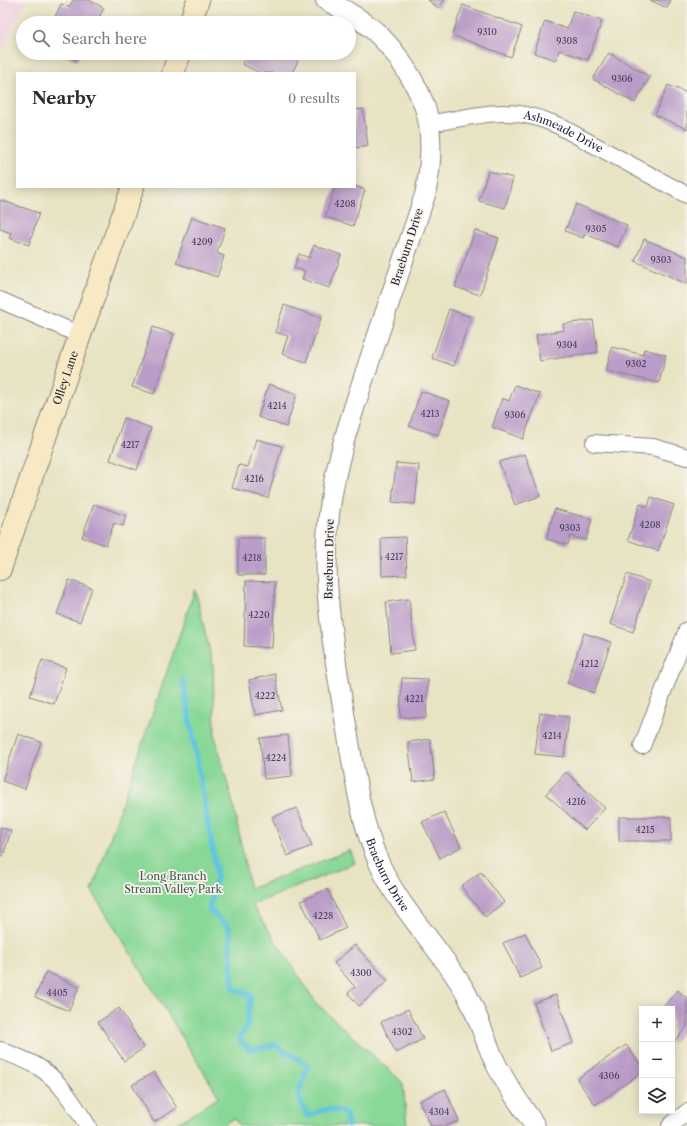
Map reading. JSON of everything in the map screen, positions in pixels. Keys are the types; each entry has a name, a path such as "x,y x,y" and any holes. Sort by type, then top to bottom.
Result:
{"main road":[{"path":"192,16 198,0"},
{"path":"173,72 178,60"},
{"name":"Olley Lane","path":"0,569 132,188"}],"street":[{"name":"Braeburn Drive","path":"326,0 352,16"},
{"name":"Braeburn Drive","path":"356,18 370,27 388,45 402,63 413,82 422,102 429,124 430,160 425,195 349,423 334,479 329,517 327,555 328,597 332,642 360,805 368,835 380,864 404,907 442,957 465,992 477,1016 495,1062 509,1088 535,1126"},
{"name":"Ashmeade Drive","path":"429,124 505,112 527,115 557,125 687,195"},
{"path":"0,300 80,334"},
{"path":"594,443 653,447 687,456"},
{"path":"642,746 687,630"},
{"path":"0,1050 36,1065 55,1080 71,1099 88,1126"},
{"path":"670,1126 687,1112"}],"shaded area":[{"path":"0,0 27,0 19,16 16,16 16,22 0,55"}],"green space":[{"name":"Long Branch Stream Valley Park","path":"195,589 213,665 215,736 233,804 250,889 350,850 355,863 252,905 317,1004 403,1083 407,1126 239,1126 234,1118 221,1126 173,1126 219,1097 92,891"}],"building":[{"path":"73,0 89,0 104,8 100,16 55,16 61,4 69,7"},
{"path":"428,0 445,0 438,8"},
{"path":"650,0 671,0 667,8"},
{"path":"463,5 522,27 511,57 452,35"},
{"path":"573,11 602,21 588,60 559,50 556,60 534,53 545,21 567,29"},
{"path":"609,53 650,77 635,103 593,79"},
{"path":"244,60 298,61 292,72 258,72 242,64"},
{"path":"668,85 687,93 687,129 655,115"},
{"path":"363,109 368,146 356,148 356,110"},
{"path":"488,171 513,178 505,208 479,201"},
{"path":"356,186 365,190 353,226 325,217 335,188 356,188"},
{"path":"0,200 39,213 29,245 9,238 11,233 0,229"},
{"path":"576,204 627,225 618,247 585,234 583,238 565,231"},
{"path":"192,217 225,228 217,253 224,256 217,277 176,263"},
{"path":"475,230 499,238 480,295 455,287"},
{"path":"644,239 687,257 687,284 635,261"},
{"path":"314,245 341,255 330,288 302,279 305,271 294,268 299,254 309,258"},
{"path":"284,305 321,318 306,362 282,354 288,336 275,332"},
{"path":"449,309 471,317 454,366 432,358"},
{"path":"593,320 598,352 540,361 536,335 564,330 563,324"},
{"path":"153,327 174,334 154,394 132,387"},
{"path":"612,347 643,355 644,349 666,355 659,383 606,371"},
{"path":"269,384 297,394 286,427 258,417"},
{"path":"515,385 540,394 523,439 492,427 502,398 509,401"},
{"path":"421,391 450,401 438,435 409,426"},
{"path":"124,418 151,428 137,470 110,460"},
{"path":"256,439 282,446 268,498 232,488 239,465 248,467"},
{"path":"525,454 540,496 515,505 499,462"},
{"path":"396,463 419,465 415,504 392,502"},
{"path":"651,497 674,505 658,551 628,540 640,504 648,507"},
{"path":"94,504 126,516 123,526 114,523 106,545 82,537"},
{"path":"555,509 592,519 586,540 570,536 568,545 546,539"},
{"path":"405,537 407,575 382,576 381,538"},
{"path":"238,538 265,538 265,575 238,575"},
{"path":"627,574 650,582 633,632 610,624"},
{"path":"69,580 92,588 80,622 57,614"},
{"path":"246,581 275,582 272,648 244,646"},
{"path":"409,599 415,650 391,653 386,602"},
{"path":"584,633 611,642 594,693 567,683"},
{"path":"42,660 66,668 54,704 30,696"},
{"path":"275,674 282,710 255,715 249,680"},
{"path":"402,678 428,679 426,718 400,717"},
{"path":"540,713 569,717 564,757 535,754"},
{"path":"18,734 41,742 25,789 2,781"},
{"path":"288,735 292,776 264,779 260,738"},
{"path":"430,739 435,779 413,782 408,742"},
{"path":"566,772 605,808 585,830 546,794"},
{"path":"297,808 312,846 287,856 272,817"},
{"path":"444,812 461,847 440,858 422,822"},
{"path":"619,817 671,817 671,841 619,841"},
{"path":"0,827 11,831 3,856 0,855"},
{"path":"481,872 504,902 485,917 461,886"},
{"path":"327,889 346,928 320,940 301,901"},
{"path":"525,933 542,968 520,978 503,943"},
{"path":"355,945 388,981 359,1006 348,993 355,987 334,963"},
{"path":"46,972 79,987 69,1011 35,997"},
{"path":"678,990 687,998 687,1027 675,1041 675,1006 664,1006"},
{"path":"556,995 573,1043 551,1051 534,1003"},
{"path":"119,1008 144,1048 124,1061 98,1022"},
{"path":"408,1009 423,1039 396,1053 381,1022"},
{"path":"626,1045 639,1063 639,1074 595,1105 577,1079"},
{"path":"154,1072 177,1108 154,1122 132,1085"},
{"path":"445,1089 459,1121 446,1126 431,1126 419,1101"}],"waterway":[{"path":"183,681 217,875 209,910 229,927 233,988 251,996 246,1028 239,1039 250,1050 275,1045 308,1065 298,1095 307,1116 327,1109 346,1113 348,1126"}]}
